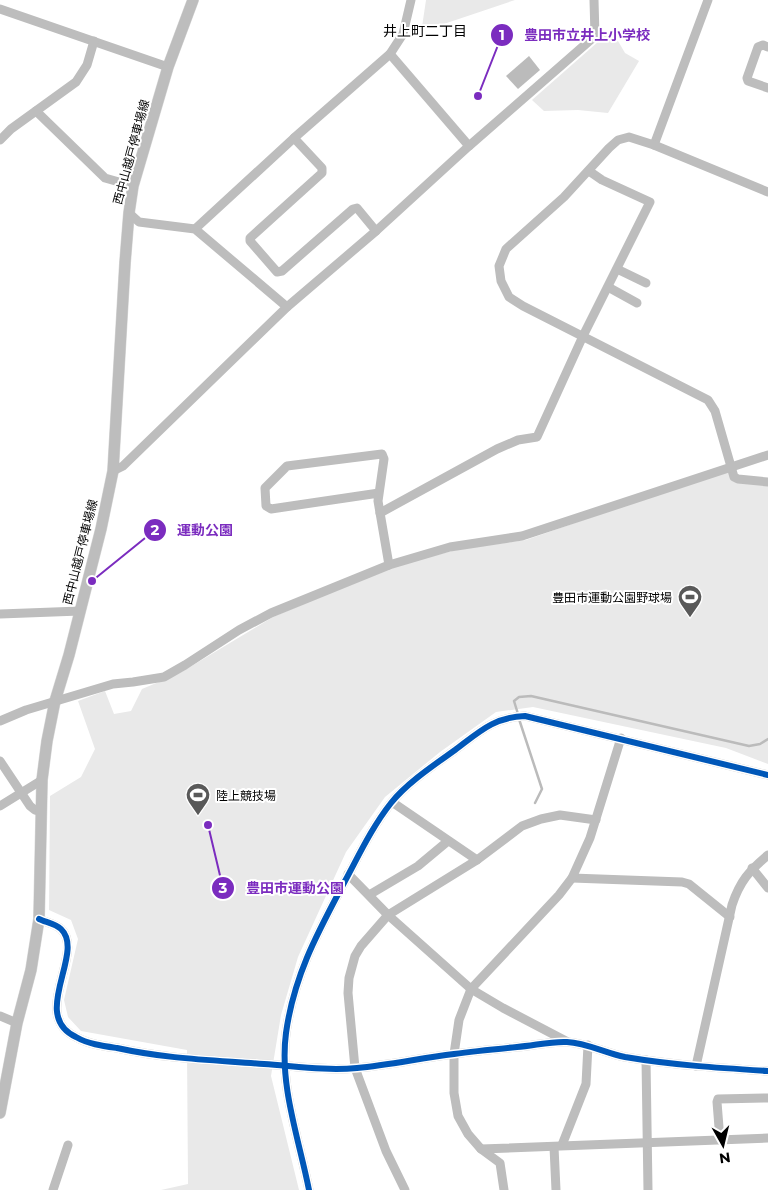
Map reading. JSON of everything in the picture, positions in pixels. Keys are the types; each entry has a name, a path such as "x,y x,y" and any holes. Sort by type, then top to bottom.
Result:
{"main road":[{"name":"西中山越戸停車場線","path":"0,1113 17,1022 31,970 39,919 42,780 55,701 101,529 113,471 129,213 133,186 168,66 193,0"}],"street":[{"path":"195,229 294,138 390,54 403,34 411,0"},
{"path":"113,471 123,466 287,308 595,36 594,0"},
{"path":"654,145 708,0"},
{"path":"0,9 168,66"},
{"path":"0,140 11,128 76,82 87,65 94,41"},
{"path":"768,47 763,45 758,47 747,78 748,81 768,88"},
{"path":"390,54 469,146"},
{"path":"36,111 105,178 133,186"},
{"path":"768,192 654,145 629,137 623,138 609,148 564,196 506,249 499,271 506,292 515,301 708,400 715,412 734,476 738,479 768,482"},
{"path":"294,138 322,168 322,173 250,238 250,241 277,272 282,271 353,209 357,208 376,231"},
{"path":"380,513 497,449 518,440 537,437 583,336 650,202 602,180 589,171"},
{"path":"129,213 139,222 195,229 287,308"},
{"path":"617,269 646,284"},
{"path":"608,287 637,302"},
{"path":"379,493 271,509 266,506 265,488 287,466 382,454 384,458 379,493 380,513 389,565"},
{"path":"0,721 17,713 113,684 164,677 186,665 239,630 271,613 389,565 450,547 522,536 768,455"},
{"path":"0,614 80,611"},
{"path":"309,1190 290,1104 285,1066 286,1034 296,987 312,944 348,874 367,838 392,802 422,775 486,727 510,717 525,716 537,718 768,775"},
{"path":"504,1190 500,1163 481,1149 468,1134 458,1116 454,1093 454,1054 459,1020 471,989 559,895 572,878 590,838 621,738"},
{"path":"0,761 30,806 40,811"},
{"path":"0,806 42,780"},
{"path":"392,802 477,860"},
{"path":"405,1190 386,1151 355,1068 348,978 355,956 361,946 388,915 477,860 515,831 532,822 560,816 596,820"},
{"path":"369,895 418,866 448,841"},
{"path":"696,1066 738,888 752,868 768,855"},
{"path":"752,868 768,888"},
{"path":"348,874 388,915 471,989 566,1042"},
{"path":"572,878 682,882 689,884 730,917"},
{"path":"39,919 60,928 68,942 68,953 56,1001 59,1021 73,1036 91,1043 149,1055 205,1061 355,1068 454,1054 566,1042 588,1045 622,1056 646,1060 768,1072"},
{"path":"0,1016 17,1022"},
{"path":"556,1190 558,1146 586,1084 588,1045"},
{"path":"646,1060 648,1190"},
{"path":"720,1140 718,1099 768,1098"},
{"path":"481,1149 768,1138"},
{"path":"53,1190 68,1145"}],"shaded area":[{"path":"426,0 515,0 429,29 422,27"},
{"path":"607,34 618,41 625,53 639,61 608,113 578,110 544,111 532,100"},
{"path":"529,56 540,70 518,89 506,76"},
{"path":"727,470 733,480 768,482 768,764 726,748 533,707 496,712 440,752 385,797 346,852 298,957 281,1015 271,1076 299,1190 161,1190 188,1184 187,1050 81,1031 68,1017 64,1000 78,939 71,920 49,910 50,796 81,777 95,749 78,701 105,691 114,714 131,711 142,689 180,673 273,617 393,566 460,549 526,540"}],"waterway":[{"path":"518,714 514,701 519,697 531,696 749,746 760,744 768,739"},
{"path":"519,719 542,789 535,803"}],"cycle path":[{"path":"309,1190 291,1112 285,1072 286,1033 290,1012 308,954 326,918 372,831 384,812 405,788 487,727 504,719 525,716 768,775"},
{"path":"39,919 59,927 67,940 67,953 57,999 57,1014 63,1027 76,1037 91,1043 172,1057 345,1069 470,1052 567,1042 582,1044 625,1057 643,1060 768,1071"}],"place":[{"name":"豊田市立井上小学校","path":"478,96"},
{"name":"運動公園","path":"92,581"},
{"name":"豊田市運動公園野球場","path":"690,618"},
{"name":"陸上競技場","path":"198,816"},
{"name":"豊田市運動公園","path":"208,825"}],"district":[{"name":"井上町二丁目","path":"425,31"}]}
